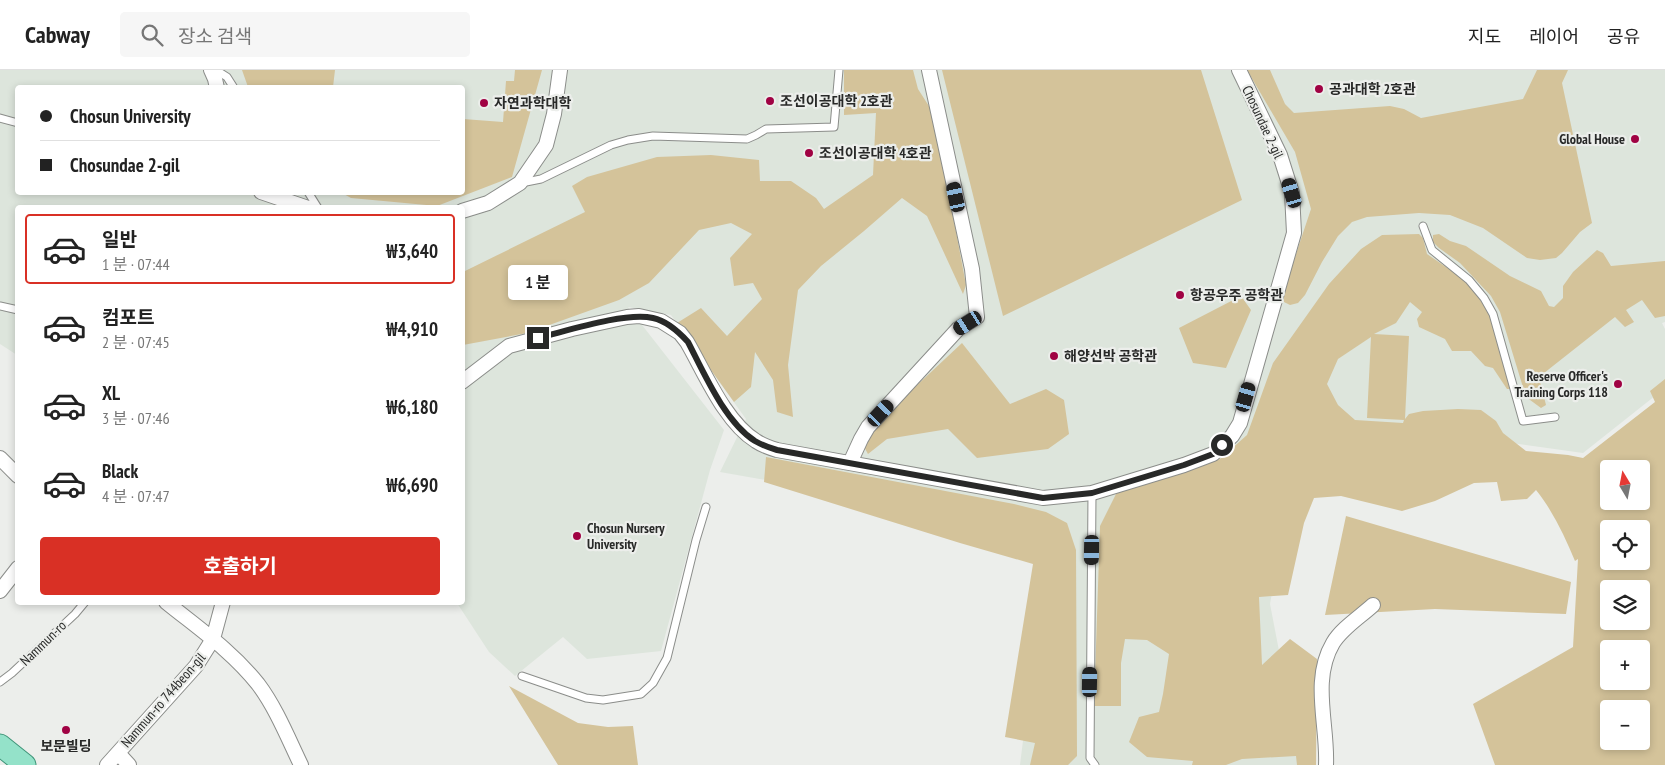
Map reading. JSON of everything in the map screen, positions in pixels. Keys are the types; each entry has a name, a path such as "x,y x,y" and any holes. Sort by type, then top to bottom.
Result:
{"main road":[{"path":"0,745 25,765"}],"street":[{"path":"211,70 216,85"},
{"path":"465,210 488,203 520,183 546,146 554,114 560,70"},
{"path":"850,463 860,439 868,427 958,329 977,317 972,269 929,70"},
{"name":"Chosundae 2-gil","path":"465,380 509,346 617,319 639,316 661,320 680,333 688,342 726,412 737,425 756,441 777,450 1043,498 1092,493 1184,465 1213,454 1232,436 1240,423 1242,410 1294,233 1292,193 1280,155 1239,70"},
{"path":"270,195 299,205"},
{"path":"0,458 15,473"},
{"path":"0,591 15,572"},
{"path":"170,605 228,651 258,685 273,708 301,765"},
{"name":"Nammun-ro 744beon-gil","path":"107,765 196,666 213,639 222,605"},
{"path":"1326,765 1322,688 1328,654 1340,635 1373,606"},
{"path":"118,753 129,765"}],"lane":[{"path":"216,70 227,77 232,85"},
{"path":"520,183 541,179 611,145 640,138 653,136 747,139 766,129 834,127 839,70"},
{"path":"0,118 15,122"},
{"path":"1423,226 1432,250 1469,280 1484,298 1493,314 1523,421 1555,417"},
{"path":"0,306 15,309"},
{"path":"1092,493 1090,758 1095,765"},
{"path":"522,676 586,698 603,700 641,694 653,683 667,658 696,540 706,508"},
{"name":"Nammun-ro","path":"0,682 12,673 82,605"}],"shaded area":[{"path":"0,70 1665,70 1665,322 1662,323 1665,329 1665,388 1583,453 1362,422 1287,503 1270,604 1301,765 1020,765 1047,547 1037,527 720,472 746,419 671,315 628,307 724,430 710,470 661,651 587,659 563,637 515,676 489,652 458,605 465,605 465,205 15,205 15,354 0,344"},
{"path":"242,70 335,70 333,85 247,85"},
{"path":"515,70 542,70 512,177 440,205 351,198 346,195 465,195 465,119 503,122 506,81 514,81"},
{"path":"844,70 913,70 918,89 934,114 966,285 963,294 927,216 902,198 821,266 798,290 788,365 793,417 777,412 773,380 755,352 751,387 734,402 677,323 701,308 727,336 762,299 753,283 734,286 730,258 752,234 731,223 699,230 649,283 619,300 527,333 465,345 465,271 585,212 572,186 587,177 657,157 711,155 759,160 760,181 791,181 816,198 824,209 873,175 876,113 844,115"},
{"path":"942,70 1201,70 1242,200 1003,316"},
{"path":"1247,70 1270,70 1285,104 1294,113 1390,106 1404,109 1421,118 1523,99 1537,70 1568,70 1562,83 1592,223 1580,232 1556,258 1540,260 1527,258 1483,228 1450,215 1419,213 1367,217 1352,222 1338,236 1305,295 1298,303 1290,305 1284,302 1282,296 1311,209 1295,152"},
{"path":"1419,234 1423,238 1427,254 1462,278 1478,296 1491,317 1510,389 1507,389 1493,368 1485,366 1471,351 1452,351 1445,339 1419,327 1417,319 1422,312 1410,302 1396,323 1374,334 1409,336 1405,419 1409,414 1423,411 1481,410 1496,421 1503,433 1526,451 1583,458 1655,402 1650,391 1665,379 1665,765 1495,765 1473,704 1573,647 1578,559 1575,561 1558,524 1536,490 1527,499 1501,501 1497,482 1474,483 1435,501 1402,511 1341,496 1314,498 1304,523 1288,595 1259,597 1262,665 1290,639 1317,659 1316,765 1297,765 1296,756 1242,759 1226,765 1192,765 1193,761 1147,757 1129,742 1139,717 1159,712 1169,654 1147,640 1125,639 1121,663 1121,706 1094,706 1100,526 1117,492 1220,459 1247,435 1273,363 1329,284 1361,249 1382,235","holes":["1371,337 1367,418 1404,420 1403,423 1355,420 1338,405 1327,384 1338,359"]},
{"path":"1439,234 1450,241 1466,246 1510,276 1541,291 1549,306 1554,307 1563,298 1563,286 1573,272 1597,250 1603,253 1611,266 1665,261 1665,316 1655,318 1642,300 1626,310 1634,322 1625,327 1615,317 1539,377 1546,405 1541,408 1526,397 1500,312 1491,296 1460,263 1433,242 1433,235"},
{"path":"1241,296 1251,310 1226,368 1193,363 1179,328"},
{"path":"962,343 1010,404 1046,389 1064,400 1069,434 1048,449 977,458 948,429 887,439 868,454 863,445 882,418"},
{"path":"766,457 1014,504 1046,512 1067,523 1076,550 1077,756 1068,765 1030,765 1035,743 1005,737 1033,564 764,482"},
{"path":"1346,516 1571,582 1566,614 1435,609 1325,615"},
{"path":"509,686 578,723 608,727 633,726 638,765 558,765"}],"place":[{"name":"공과대학 2호관","path":"1319,89"},
{"name":"조선이공대학 2호관","path":"770,101"},
{"name":"자연과학대학","path":"484,103"},
{"name":"Global House","path":"1635,139"},
{"name":"조선이공대학 4호관","path":"809,153"},
{"name":"항공우주 공학관","path":"1180,295"},
{"name":"해양선박 공학관","path":"1054,356"},
{"name":"Reserve Officer's Training Corps 118","path":"1618,384"},
{"name":"Chosun Nursery University","path":"577,536"},
{"name":"보문빌딩","path":"66,730"}],"route":[{"path":"538,338 627,317 639,316 661,320 680,333 688,342 726,412 747,434 768,447 1043,498 1092,493 1184,465 1213,454 1222,445"}]}
